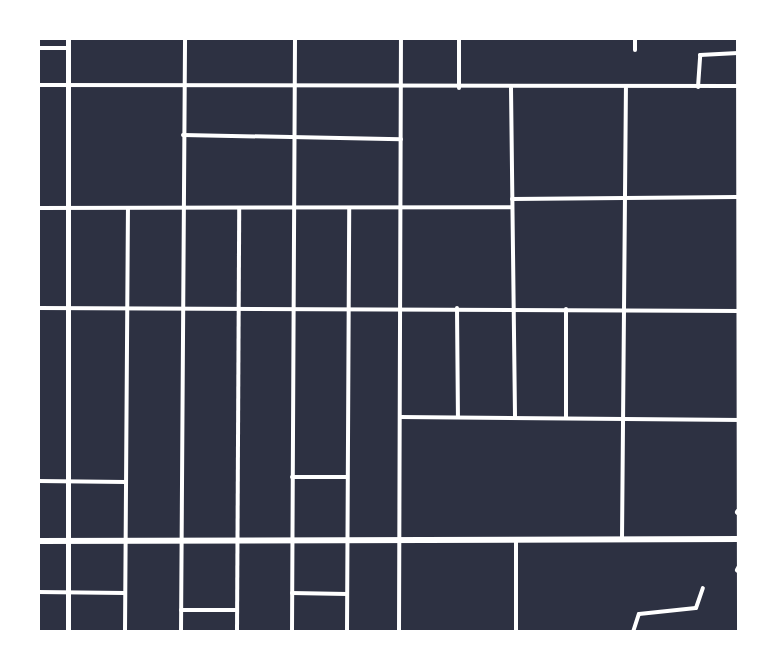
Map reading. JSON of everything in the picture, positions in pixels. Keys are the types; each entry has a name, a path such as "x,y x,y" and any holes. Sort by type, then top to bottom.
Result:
{"main road":[{"path":"38,541 741,538"},
{"path":"738,570 742,563"}],"street":[{"path":"68,38 68,632"},
{"path":"181,632 185,38"},
{"path":"292,632 295,38"},
{"path":"399,632 401,38"},
{"path":"459,38 459,88"},
{"path":"635,38 635,50"},
{"path":"739,632 740,258 737,197 740,40"},
{"path":"38,48 68,48"},
{"path":"698,87 700,55 738,53"},
{"path":"38,85 401,88 740,86"},
{"path":"511,88 515,418"},
{"path":"622,539 626,88"},
{"path":"183,135 401,139"},
{"path":"512,199 737,197"},
{"path":"38,208 511,207"},
{"path":"125,632 128,208"},
{"path":"237,632 239,208"},
{"path":"347,632 349,208"},
{"path":"38,308 740,309"},
{"path":"457,308 458,417"},
{"path":"566,309 566,418"},
{"path":"400,417 740,420"},
{"path":"292,477 347,477"},
{"path":"38,481 126,482"},
{"path":"516,540 516,632"},
{"path":"633,632 639,614 696,608 703,588"},
{"path":"38,592 125,593"},
{"path":"292,593 347,594"},
{"path":"181,610 237,610"}]}
